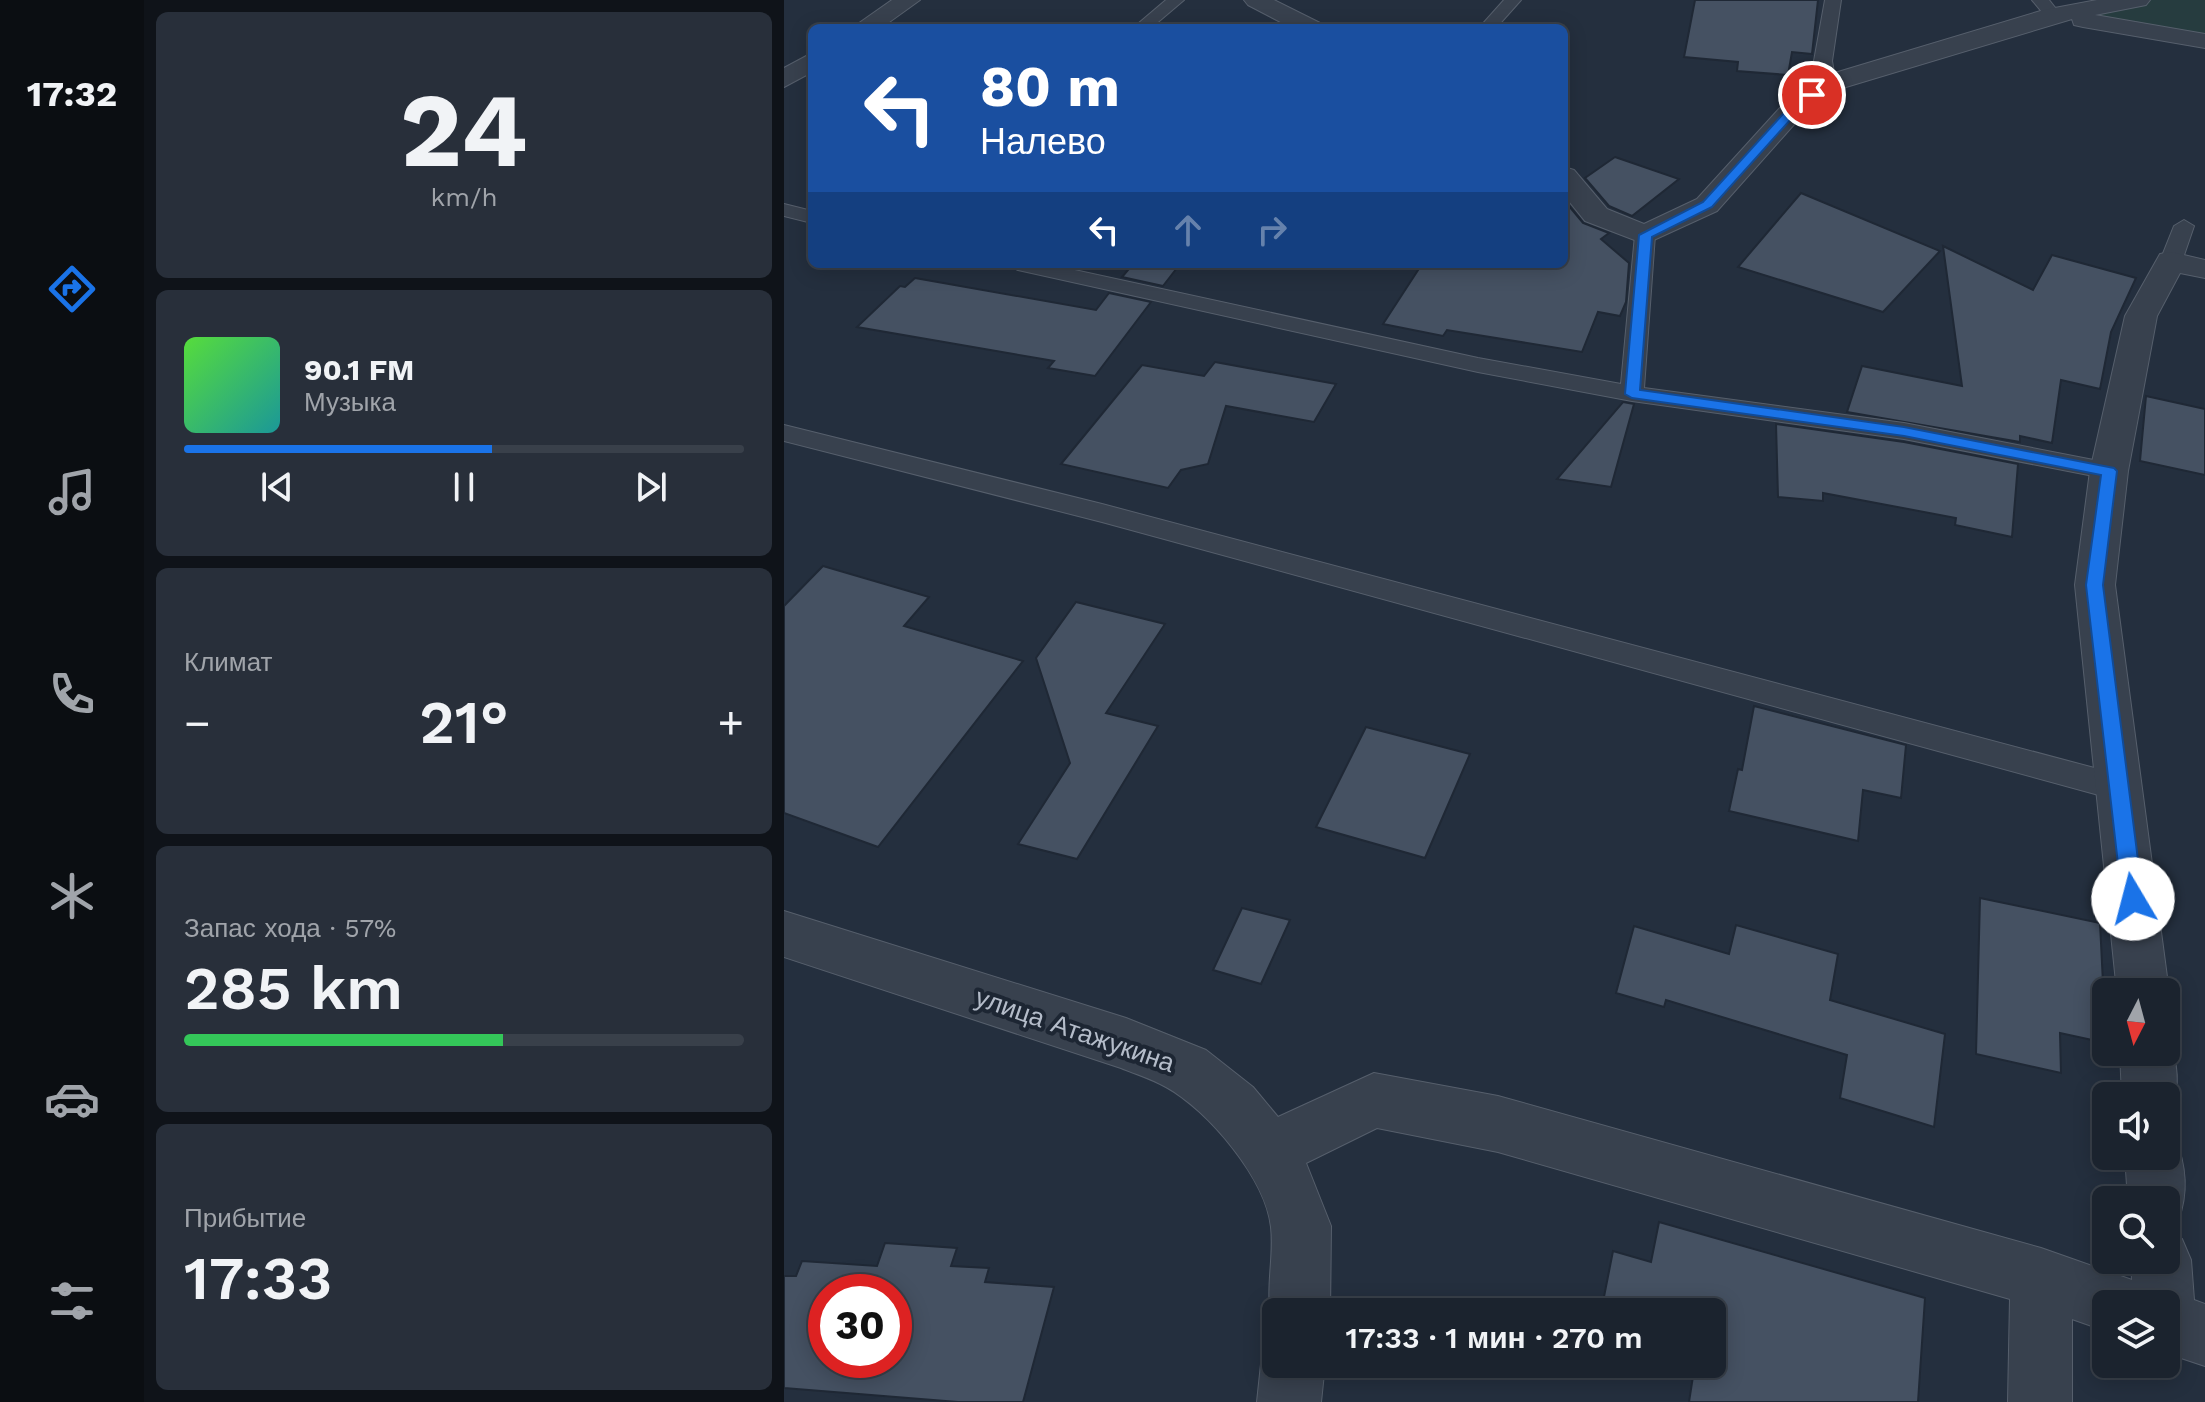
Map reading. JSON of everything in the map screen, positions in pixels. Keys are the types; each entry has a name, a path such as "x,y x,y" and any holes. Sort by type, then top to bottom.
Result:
{"street":[{"path":"870,24 908,0"},
{"path":"1256,0 1303,24"},
{"path":"1568,181 1596,215 1645,235 1707,205 1797,105 1827,84 2047,8 2138,0"},
{"path":"2047,8 2205,41"},
{"path":"784,79 808,64"},
{"path":"2141,978 2095,585 2109,471 2141,316 2187,252"},
{"name":"улица Атажукина","path":"784,934 1126,1044 1187,1069 1233,1106 1269,1151 1286,1184 1301,1226 1299,1298"},
{"path":"1269,1151 1374,1100 1498,1124 2041,1278 2092,1296"},
{"path":"2040,1402 2041,1278"},
{"path":"2180,1327 2205,1335"},
{"path":"1289,1402 1292,1378"}],"lane":[{"path":"1146,24 1176,0"},
{"path":"1491,24 1513,0"},
{"path":"1827,84 1823,61 1833,0"},
{"path":"784,210 808,216"},
{"path":"1632,394 1645,235"},
{"path":"1036,268 1463,362 1632,394 1904,431 2109,471"},
{"path":"784,433 1102,513 1331,578 2117,787"}],"green space":[{"path":"2137,0 2205,0 2205,41 2053,15"}],"building":[{"path":"1695,0 1818,0 1812,54 1792,52 1788,75 1737,71 1738,62 1684,57"},
{"path":"1615,157 1679,179 1632,216 1609,206 1585,178"},
{"path":"1801,193 1940,251 1883,312 1738,267"},
{"path":"1568,205 1583,223 1609,233 1601,239 1629,263 1626,302 1620,316 1598,312 1582,352 1447,330 1443,336 1383,324 1419,268 1568,268"},
{"path":"1943,246 2033,290 2052,255 2136,278 2111,332 2100,389 2061,380 2052,443 2020,436 2020,442 1847,412 1862,366 1962,386"},
{"path":"1130,268 1177,268 1163,286 1122,277"},
{"path":"915,278 1096,310 1109,293 1151,302 1095,376 1048,368 1054,361 857,327 900,286 905,287"},
{"path":"1215,362 1336,384 1314,422 1226,406 1208,464 1181,470 1168,488 1061,464 1142,365 1204,376"},
{"path":"2146,396 2205,409 2205,475 2140,461"},
{"path":"1623,402 1634,404 1611,487 1557,479"},
{"path":"1776,424 1904,442 2018,464 2012,537 1955,525 1956,518 1823,493 1823,501 1778,497"},
{"path":"823,566 929,597 904,626 1023,661 878,847 784,813 784,606"},
{"path":"1076,602 1165,624 1106,713 1158,726 1077,859 1018,844 1070,763 1036,658"},
{"path":"1754,706 1906,745 1901,798 1863,790 1858,841 1729,811 1738,769 1742,770"},
{"path":"1366,727 1470,754 1425,858 1316,827"},
{"path":"1980,898 2100,923 2103,978 2092,978 2092,1040 2060,1033 2061,1073 1976,1054"},
{"path":"1242,908 1290,920 1261,984 1213,970"},
{"path":"1736,925 1838,954 1830,1000 1945,1034 1934,1127 1840,1098 1847,1055 1666,1000 1664,1007 1616,993 1634,926 1729,954"},
{"path":"1659,1222 1925,1298 1918,1402 1689,1402 1693,1378 1726,1378 1726,1298 1604,1298 1613,1251 1651,1262"},
{"path":"885,1243 957,1248 951,1266 989,1268 985,1282 1054,1287 1023,1402 958,1402 784,1388 784,1276 796,1276 802,1261 877,1266"}],"route":[{"path":"1812,95 1797,105 1707,205 1645,235 1632,394 1904,431 2109,471 2095,585 2117,787 2133,899"}]}
